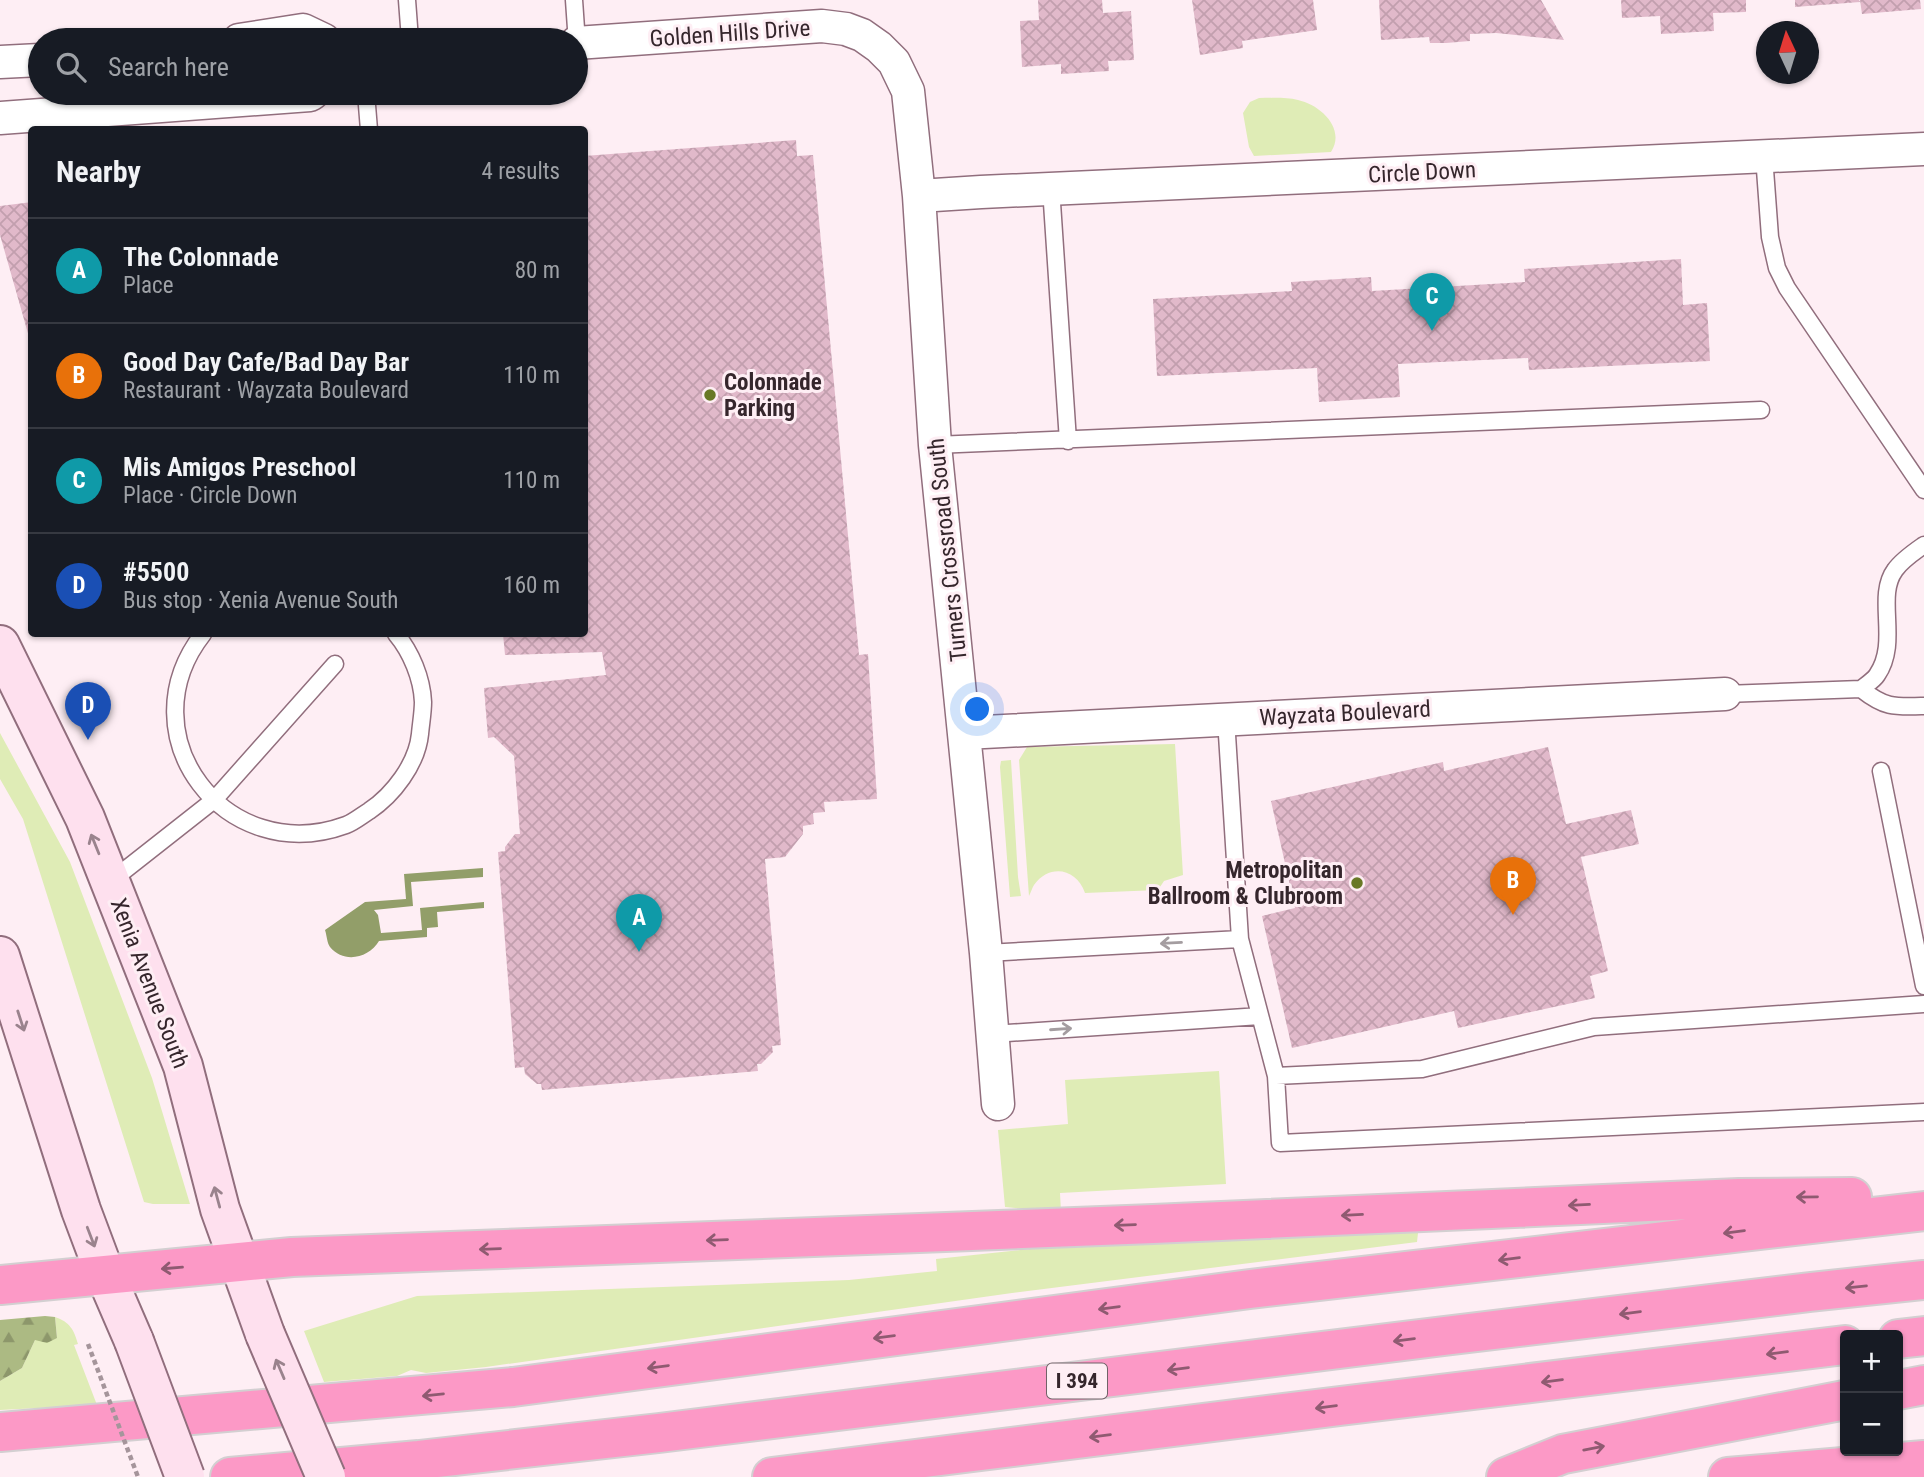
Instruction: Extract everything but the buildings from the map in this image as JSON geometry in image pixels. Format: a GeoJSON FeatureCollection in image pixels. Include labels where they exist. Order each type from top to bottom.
{"type":"FeatureCollection","features":[{"type":"Feature","properties":{"kind":"highway"},"geometry":{"type":"LineString","coordinates":[[0,1285],[306,1256],[1725,1199],[1924,1196]]}},
{"type":"Feature","properties":{"kind":"highway"},"geometry":{"type":"LineString","coordinates":[[0,1432],[513,1387],[1250,1289],[1924,1211]]}},
{"type":"Feature","properties":{"kind":"highway","name":"I 394"},"geometry":{"type":"LineString","coordinates":[[230,1477],[419,1460],[632,1436],[1444,1335],[1924,1280]]}},
{"type":"Feature","properties":{"kind":"highway"},"geometry":{"type":"LineString","coordinates":[[1903,1338],[1924,1336]]}},
{"type":"Feature","properties":{"kind":"highway"},"geometry":{"type":"LineString","coordinates":[[772,1477],[1840,1346]]}},
{"type":"Feature","properties":{"kind":"highway"},"geometry":{"type":"LineString","coordinates":[[1903,1389],[1924,1385]]}},
{"type":"Feature","properties":{"kind":"highway"},"geometry":{"type":"LineString","coordinates":[[1506,1477],[1563,1454],[1840,1401]]}},
{"type":"Feature","properties":{"kind":"highway"},"geometry":{"type":"LineString","coordinates":[[1728,1477],[1924,1460]]}},
{"type":"Feature","properties":{"kind":"street","name":"Golden Hills Drive"},"geometry":{"type":"LineString","coordinates":[[588,42],[822,26],[846,29],[862,35],[879,47]]}},
{"type":"Feature","properties":{"kind":"street","name":"Turners Crossroad South"},"geometry":{"type":"LineString","coordinates":[[879,47],[894,62],[908,91],[919,197],[935,445],[965,733],[998,1104]]}},
{"type":"Feature","properties":{"kind":"street"},"geometry":{"type":"LineString","coordinates":[[0,62],[28,61]]}},
{"type":"Feature","properties":{"kind":"street"},"geometry":{"type":"LineString","coordinates":[[0,118],[110,118],[218,105]]}},
{"type":"Feature","properties":{"kind":"street","name":"Circle Down"},"geometry":{"type":"LineString","coordinates":[[919,197],[1051,188],[1924,149]]}},
{"type":"Feature","properties":{"kind":"street","name":"Xenia Avenue South"},"geometry":{"type":"LineString","coordinates":[[0,645],[85,818],[111,881],[183,1066],[220,1209],[238,1262],[265,1334],[326,1477]]}},
{"type":"Feature","properties":{"kind":"street","name":"Wayzata Boulevard"},"geometry":{"type":"LineString","coordinates":[[965,733],[1725,694]]}},
{"type":"Feature","properties":{"kind":"street"},"geometry":{"type":"LineString","coordinates":[[0,956],[80,1210],[134,1341],[185,1477]]}},
{"type":"Feature","properties":{"kind":"lane"},"geometry":{"type":"LineString","coordinates":[[407,0],[409,28]]}},
{"type":"Feature","properties":{"kind":"lane"},"geometry":{"type":"LineString","coordinates":[[574,0],[575,28]]}},
{"type":"Feature","properties":{"kind":"lane"},"geometry":{"type":"LineString","coordinates":[[367,105],[369,126]]}},
{"type":"Feature","properties":{"kind":"lane"},"geometry":{"type":"LineString","coordinates":[[1763,156],[1770,237],[1777,268],[1787,288],[1924,490]]}},
{"type":"Feature","properties":{"kind":"lane"},"geometry":{"type":"LineString","coordinates":[[1051,188],[1068,441]]}},
{"type":"Feature","properties":{"kind":"lane"},"geometry":{"type":"LineString","coordinates":[[935,445],[1761,410]]}},
{"type":"Feature","properties":{"kind":"lane"},"geometry":{"type":"LineString","coordinates":[[1725,694],[1861,689],[1877,675],[1885,654],[1889,634],[1886,592],[1894,570],[1924,545]]}},
{"type":"Feature","properties":{"kind":"lane"},"geometry":{"type":"LineString","coordinates":[[200,637],[192,647],[181,671],[175,705],[177,734],[188,766],[214,800],[242,821],[276,832],[313,833],[348,824],[382,803],[403,778],[419,743],[423,702],[417,673],[399,637]]}},
{"type":"Feature","properties":{"kind":"lane"},"geometry":{"type":"LineString","coordinates":[[111,881],[214,800],[335,664]]}},
{"type":"Feature","properties":{"kind":"lane"},"geometry":{"type":"LineString","coordinates":[[1861,689],[1876,701],[1896,707],[1924,706]]}},
{"type":"Feature","properties":{"kind":"lane"},"geometry":{"type":"LineString","coordinates":[[1226,719],[1240,939],[1276,1076],[1280,1143],[1924,1112]]}},
{"type":"Feature","properties":{"kind":"lane"},"geometry":{"type":"LineString","coordinates":[[1881,771],[1924,986]]}},
{"type":"Feature","properties":{"kind":"lane"},"geometry":{"type":"LineString","coordinates":[[986,953],[1240,939]]}},
{"type":"Feature","properties":{"kind":"lane"},"geometry":{"type":"LineString","coordinates":[[1276,1076],[1422,1069],[1594,1027],[1924,1004]]}},
{"type":"Feature","properties":{"kind":"lane"},"geometry":{"type":"LineString","coordinates":[[992,1034],[1260,1016]]}},
{"type":"Feature","properties":{"kind":"path"},"geometry":{"type":"LineString","coordinates":[[88,1344],[138,1477]]}},
{"type":"Feature","properties":{"kind":"shaded area"},"geometry":{"type":"Polygon","coordinates":[[[1259,98],[1298,100],[1323,113],[1329,119],[1335,135],[1331,152],[1254,156],[1249,147],[1243,113],[1250,102],[1259,98]]]}},
{"type":"Feature","properties":{"kind":"shaded area"},"geometry":{"type":"Polygon","coordinates":[[[0,733],[70,862],[152,1078],[190,1204],[144,1202],[23,819],[0,779],[0,733]]]}},
{"type":"Feature","properties":{"kind":"shaded area"},"geometry":{"type":"Polygon","coordinates":[[[1175,744],[1183,875],[1164,881],[1158,890],[1085,893],[1070,874],[1055,872],[1040,878],[1029,896],[1019,760],[1027,747],[1175,744]]]}},
{"type":"Feature","properties":{"kind":"shaded area"},"geometry":{"type":"Polygon","coordinates":[[[1011,760],[1021,896],[1010,897],[1000,767],[1001,761],[1011,760]]]}},
{"type":"Feature","properties":{"kind":"shaded area"},"geometry":{"type":"Polygon","coordinates":[[[483,868],[483,877],[411,882],[413,906],[374,910],[378,915],[381,933],[422,930],[420,908],[484,902],[484,908],[437,912],[438,927],[427,928],[427,937],[379,941],[369,952],[356,957],[342,956],[329,945],[325,930],[365,902],[406,899],[404,874],[483,868]]]}},
{"type":"Feature","properties":{"kind":"shaded area"},"geometry":{"type":"Polygon","coordinates":[[[1219,1071],[1226,1184],[1060,1193],[1061,1212],[1005,1207],[998,1130],[1068,1124],[1065,1080],[1219,1071]]]}},
{"type":"Feature","properties":{"kind":"shaded area"},"geometry":{"type":"Polygon","coordinates":[[[1415,1226],[1418,1233],[1417,1242],[1012,1293],[486,1367],[426,1373],[411,1370],[397,1376],[324,1382],[304,1331],[417,1296],[849,1280],[937,1271],[936,1259],[1103,1241],[1415,1226]]]}},
{"type":"Feature","properties":{"kind":"shaded area"},"geometry":{"type":"Polygon","coordinates":[[[55,1317],[68,1324],[75,1335],[78,1344],[74,1345],[97,1405],[0,1410],[0,1381],[22,1368],[35,1340],[57,1338],[55,1317]]]}},
{"type":"Feature","properties":{"kind":"green space"},"geometry":{"type":"Polygon","coordinates":[[[55,1317],[57,1338],[47,1343],[35,1340],[22,1368],[0,1381],[0,1320],[55,1317]]]}},
{"type":"Feature","properties":{"kind":"place","name":"Mis Amigos Preschool"},"geometry":{"type":"Point","coordinates":[1432,331]}},
{"type":"Feature","properties":{"kind":"place","name":"Colonnade Parking"},"geometry":{"type":"Point","coordinates":[710,395]}},
{"type":"Feature","properties":{"kind":"place","name":"#5500"},"geometry":{"type":"Point","coordinates":[88,740]}},
{"type":"Feature","properties":{"kind":"place","name":"Metropolitan Ballroom & Clubroom"},"geometry":{"type":"Point","coordinates":[1357,883]}},
{"type":"Feature","properties":{"kind":"place","name":"Good Day Cafe/Bad Day Bar"},"geometry":{"type":"Point","coordinates":[1513,915]}},
{"type":"Feature","properties":{"kind":"place","name":"The Colonnade"},"geometry":{"type":"Point","coordinates":[639,952]}}]}
